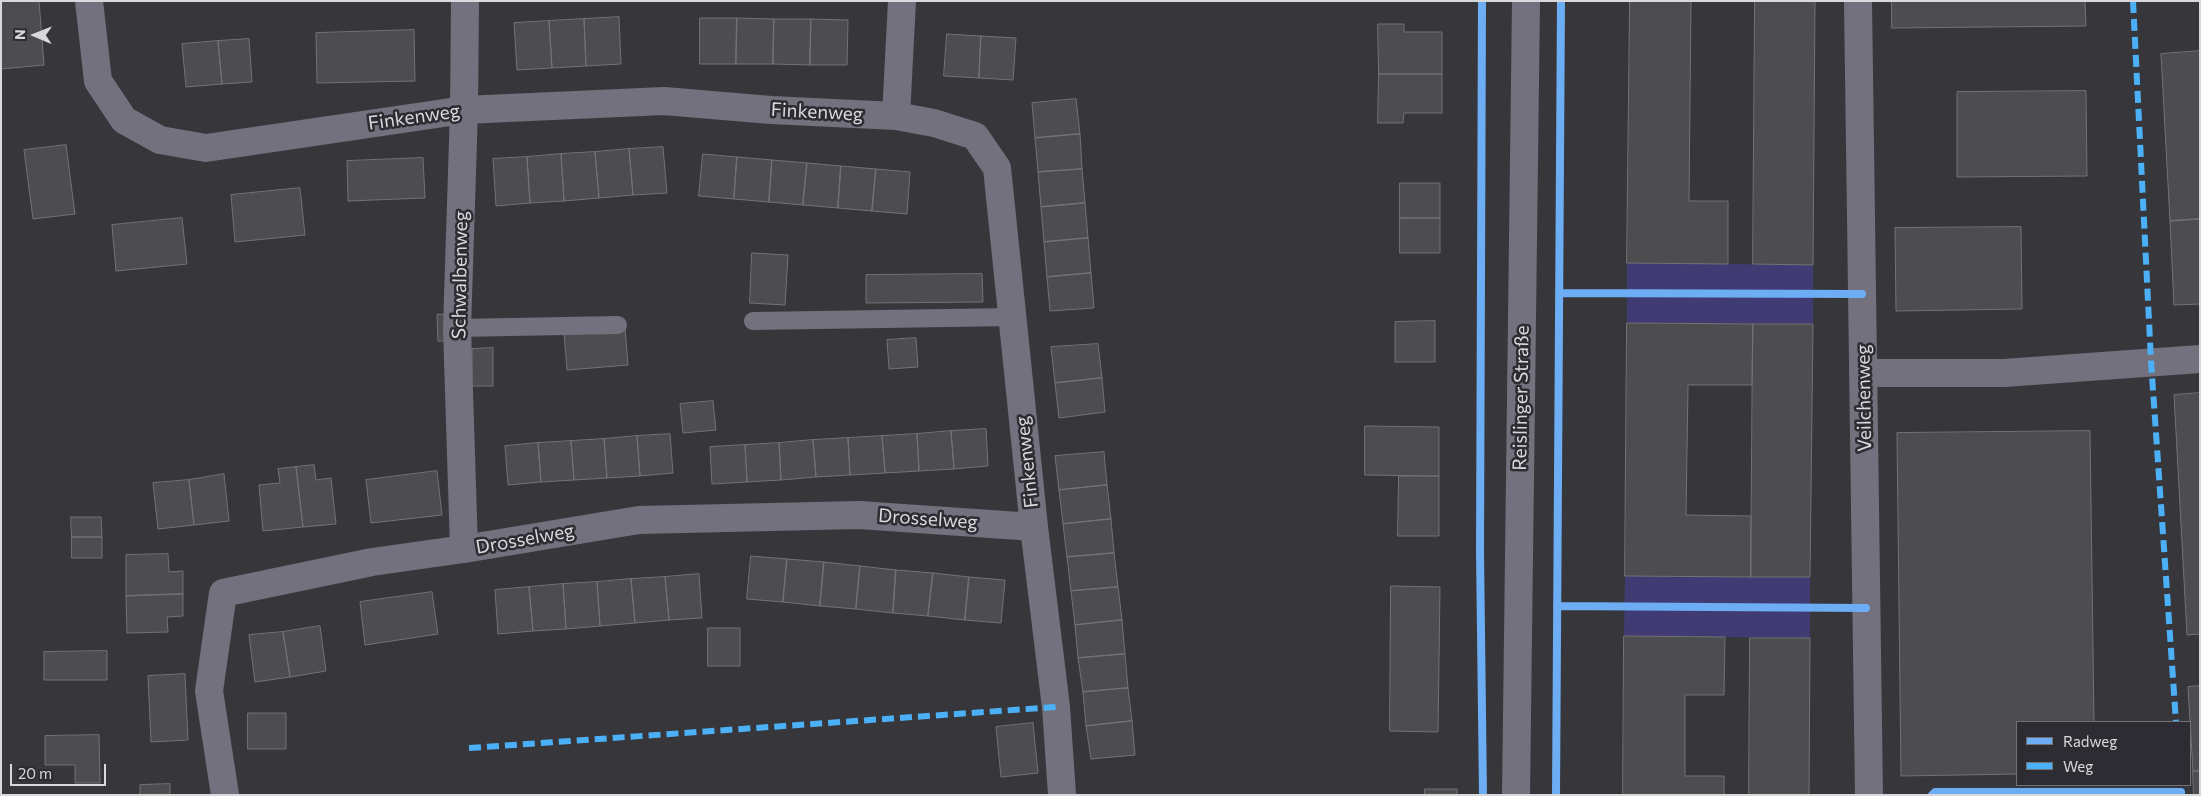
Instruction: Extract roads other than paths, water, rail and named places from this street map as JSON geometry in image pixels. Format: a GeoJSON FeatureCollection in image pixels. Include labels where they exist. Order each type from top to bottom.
{"type":"FeatureCollection","features":[{"type":"Feature","properties":{"kind":"street","name":"Finkenweg"},"geometry":{"type":"LineString","coordinates":[[89,1],[98,81],[124,120],[160,140],[206,148],[464,110],[664,101],[771,110],[896,116],[934,123],[975,136],[997,168],[1034,527],[1056,707],[1062,795]]}},
{"type":"Feature","properties":{"kind":"street","name":"Schwalbenweg"},"geometry":{"type":"LineString","coordinates":[[464,549],[457,328],[464,110],[465,1]]}},
{"type":"Feature","properties":{"kind":"street"},"geometry":{"type":"LineString","coordinates":[[896,116],[902,1]]}},
{"type":"Feature","properties":{"kind":"street","name":"Reislinger Straße"},"geometry":{"type":"LineString","coordinates":[[1516,795],[1526,1]]}},
{"type":"Feature","properties":{"kind":"street","name":"Veilchenweg"},"geometry":{"type":"LineString","coordinates":[[1858,1],[1868,795]]}},
{"type":"Feature","properties":{"kind":"street"},"geometry":{"type":"LineString","coordinates":[[1863,373],[2004,373],[2200,358]]}},
{"type":"Feature","properties":{"kind":"street","name":"Drosselweg"},"geometry":{"type":"LineString","coordinates":[[225,795],[209,691],[223,593],[372,562],[639,520],[859,514],[1034,527]]}},
{"type":"Feature","properties":{"kind":"lane"},"geometry":{"type":"LineString","coordinates":[[753,321],[1012,317]]}},
{"type":"Feature","properties":{"kind":"lane"},"geometry":{"type":"LineString","coordinates":[[457,328],[618,325]]}}]}
